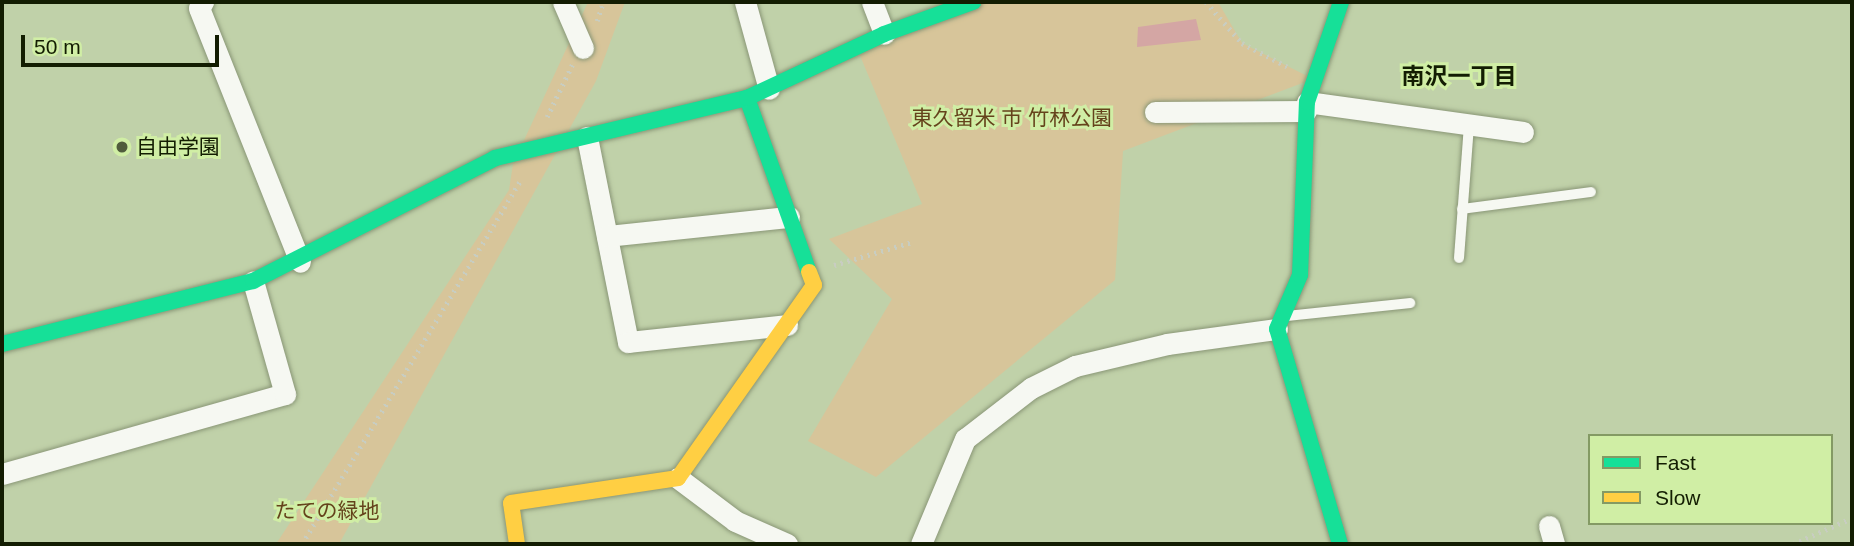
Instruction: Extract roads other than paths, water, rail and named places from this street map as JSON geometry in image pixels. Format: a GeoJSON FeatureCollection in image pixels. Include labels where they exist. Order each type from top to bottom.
{"type":"FeatureCollection","features":[{"type":"Feature","properties":{"kind":"street"},"geometry":{"type":"LineString","coordinates":[[203,2],[199,8],[300,262]]}},
{"type":"Feature","properties":{"kind":"street"},"geometry":{"type":"LineString","coordinates":[[563,2],[583,48]]}},
{"type":"Feature","properties":{"kind":"street"},"geometry":{"type":"LineString","coordinates":[[745,2],[769,89]]}},
{"type":"Feature","properties":{"kind":"street"},"geometry":{"type":"LineString","coordinates":[[872,2],[884,34]]}},
{"type":"Feature","properties":{"kind":"street"},"geometry":{"type":"LineString","coordinates":[[2,344],[253,281],[300,262],[495,158],[747,98],[884,34],[973,2]]}},
{"type":"Feature","properties":{"kind":"street"},"geometry":{"type":"LineString","coordinates":[[1340,544],[1279,323],[1300,275],[1306,106],[1341,2]]}},
{"type":"Feature","properties":{"kind":"street"},"geometry":{"type":"LineString","coordinates":[[678,478],[814,285],[747,98]]}},
{"type":"Feature","properties":{"kind":"street"},"geometry":{"type":"LineString","coordinates":[[1155,112],[1306,106],[1523,132]]}},
{"type":"Feature","properties":{"kind":"street"},"geometry":{"type":"LineString","coordinates":[[587,137],[628,342],[787,326]]}},
{"type":"Feature","properties":{"kind":"street"},"geometry":{"type":"LineString","coordinates":[[607,236],[789,217]]}},
{"type":"Feature","properties":{"kind":"street"},"geometry":{"type":"LineString","coordinates":[[2,474],[285,394],[253,281]]}},
{"type":"Feature","properties":{"kind":"street"},"geometry":{"type":"LineString","coordinates":[[921,544],[965,439],[1031,388],[1075,366],[1167,344],[1279,323]]}},
{"type":"Feature","properties":{"kind":"street"},"geometry":{"type":"LineString","coordinates":[[517,544],[511,503],[678,478],[735,521],[786,544]]}},
{"type":"Feature","properties":{"kind":"lane"},"geometry":{"type":"LineString","coordinates":[[1459,258],[1468,124]]}},
{"type":"Feature","properties":{"kind":"lane"},"geometry":{"type":"LineString","coordinates":[[1462,209],[1591,192]]}},
{"type":"Feature","properties":{"kind":"lane"},"geometry":{"type":"LineString","coordinates":[[1279,323],[1410,303]]}},
{"type":"Feature","properties":{"kind":"place","name":"自由学園"},"geometry":{"type":"Point","coordinates":[122,147]}},
{"type":"Feature","properties":{"kind":"district","name":"南沢一丁目"},"geometry":{"type":"Point","coordinates":[1459,76]}},
{"type":"Feature","properties":{"kind":"park label","name":"東久留米 市 竹林公園"},"geometry":{"type":"Point","coordinates":[1012,118]}},
{"type":"Feature","properties":{"kind":"park label","name":"たての緑地"},"geometry":{"type":"Point","coordinates":[327,511]}}]}
